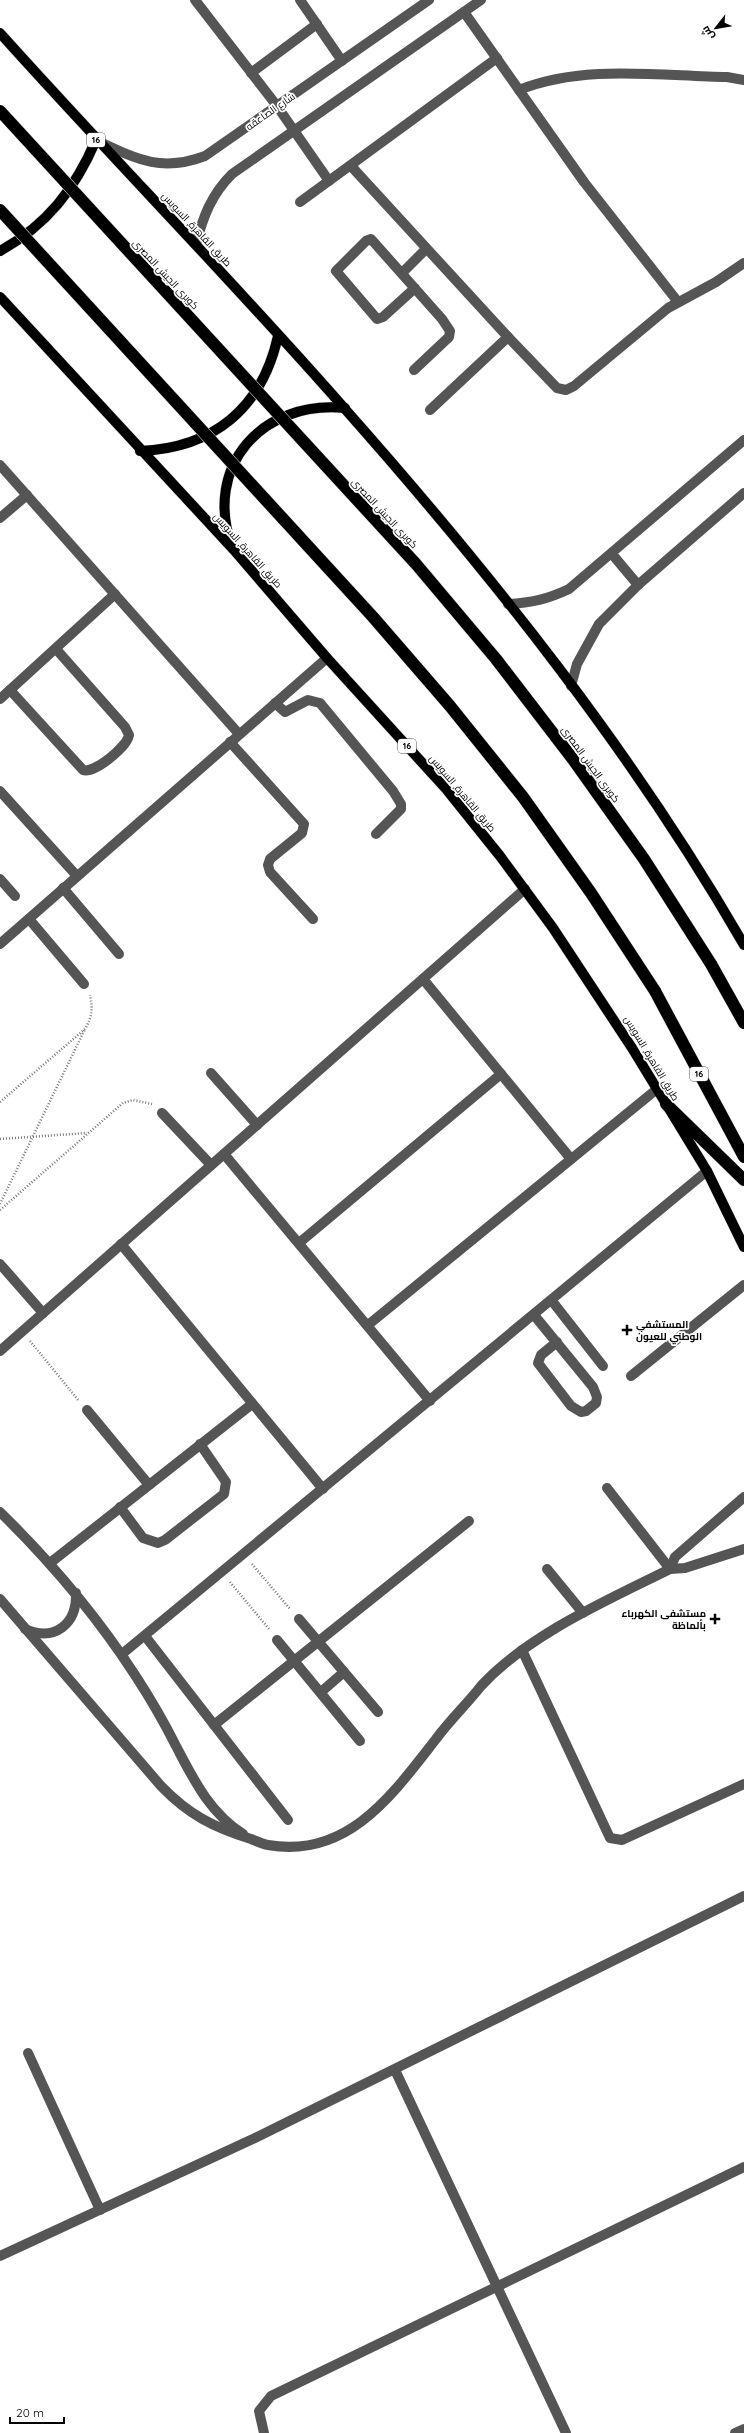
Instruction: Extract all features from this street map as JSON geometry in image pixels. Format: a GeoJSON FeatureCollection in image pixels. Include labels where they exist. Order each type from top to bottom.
{"type":"FeatureCollection","features":[{"type":"Feature","properties":{"kind":"highway","name":"كوبرى الجيش المصرى"},"geometry":{"type":"LineString","coordinates":[[0,111],[416,564],[491,653],[572,758],[644,859],[711,964],[744,1023]]}},
{"type":"Feature","properties":{"kind":"highway","name":"16"},"geometry":{"type":"LineString","coordinates":[[0,210],[373,617],[450,706],[537,816],[591,893],[655,992],[744,1157]]}},
{"type":"Feature","properties":{"kind":"highway","name":"16"},"geometry":{"type":"LineString","coordinates":[[666,1104],[744,1180]]}},
{"type":"Feature","properties":{"kind":"main road","name":"طريق القاهرة, السويس"},"geometry":{"type":"LineString","coordinates":[[0,33],[96,140],[196,244],[345,408],[508,604],[622,754],[672,829],[744,945]]}},
{"type":"Feature","properties":{"kind":"main road"},"geometry":{"type":"LineString","coordinates":[[0,251],[28,234],[57,208],[82,171],[96,140]]}},
{"type":"Feature","properties":{"kind":"main road","name":"طريق القاهرة, السويس"},"geometry":{"type":"LineString","coordinates":[[0,297],[140,451],[234,550],[327,658],[446,790],[525,889],[580,968],[657,1089],[706,1171],[744,1247]]}},
{"type":"Feature","properties":{"kind":"main road"},"geometry":{"type":"LineString","coordinates":[[140,451],[180,447],[216,431],[232,420],[258,391],[274,355],[278,336]]}},
{"type":"Feature","properties":{"kind":"main road"},"geometry":{"type":"LineString","coordinates":[[234,550],[227,533],[225,496],[236,461],[246,445],[259,432],[290,413],[326,406],[345,408]]}},
{"type":"Feature","properties":{"kind":"street"},"geometry":{"type":"LineString","coordinates":[[194,0],[277,106],[329,181]]}},
{"type":"Feature","properties":{"kind":"street"},"geometry":{"type":"LineString","coordinates":[[300,0],[342,60]]}},
{"type":"Feature","properties":{"kind":"street","name":"شارع الصاعقه"},"geometry":{"type":"LineString","coordinates":[[96,140],[144,161],[156,164],[181,163],[205,156],[429,0]]}},
{"type":"Feature","properties":{"kind":"street"},"geometry":{"type":"LineString","coordinates":[[196,244],[208,204],[223,183],[232,174],[481,0]]}},
{"type":"Feature","properties":{"kind":"street"},"geometry":{"type":"LineString","coordinates":[[464,12],[584,182],[678,302]]}},
{"type":"Feature","properties":{"kind":"street"},"geometry":{"type":"LineString","coordinates":[[251,72],[318,24]]}},
{"type":"Feature","properties":{"kind":"street"},"geometry":{"type":"LineString","coordinates":[[300,202],[497,58]]}},
{"type":"Feature","properties":{"kind":"street"},"geometry":{"type":"LineString","coordinates":[[520,90],[560,77],[613,74],[727,77],[744,80]]}},
{"type":"Feature","properties":{"kind":"street"},"geometry":{"type":"LineString","coordinates":[[351,166],[550,382],[558,388],[566,390],[581,381],[647,325],[678,302],[716,282],[744,264]]}},
{"type":"Feature","properties":{"kind":"street"},"geometry":{"type":"LineString","coordinates":[[414,370],[444,342],[450,331],[442,319],[402,273],[370,239],[338,266],[336,271],[377,319],[383,317],[415,288]]}},
{"type":"Feature","properties":{"kind":"street"},"geometry":{"type":"LineString","coordinates":[[402,273],[426,249]]}},
{"type":"Feature","properties":{"kind":"street"},"geometry":{"type":"LineString","coordinates":[[430,410],[508,337]]}},
{"type":"Feature","properties":{"kind":"street"},"geometry":{"type":"LineString","coordinates":[[508,604],[529,603],[556,595],[569,589],[612,554],[744,440]]}},
{"type":"Feature","properties":{"kind":"street"},"geometry":{"type":"LineString","coordinates":[[0,465],[239,734]]}},
{"type":"Feature","properties":{"kind":"street"},"geometry":{"type":"LineString","coordinates":[[571,686],[577,664],[600,624],[638,585],[744,494]]}},
{"type":"Feature","properties":{"kind":"street"},"geometry":{"type":"LineString","coordinates":[[0,518],[26,495]]}},
{"type":"Feature","properties":{"kind":"street"},"geometry":{"type":"LineString","coordinates":[[612,554],[638,585]]}},
{"type":"Feature","properties":{"kind":"street"},"geometry":{"type":"LineString","coordinates":[[0,699],[115,594]]}},
{"type":"Feature","properties":{"kind":"street"},"geometry":{"type":"LineString","coordinates":[[10,690],[83,770],[95,770],[126,743],[129,735],[125,726],[56,649]]}},
{"type":"Feature","properties":{"kind":"street"},"geometry":{"type":"LineString","coordinates":[[0,944],[327,658]]}},
{"type":"Feature","properties":{"kind":"street"},"geometry":{"type":"LineString","coordinates":[[275,703],[285,712],[308,700],[320,703],[393,791],[402,804],[401,809],[376,834]]}},
{"type":"Feature","properties":{"kind":"street"},"geometry":{"type":"LineString","coordinates":[[230,742],[304,824],[302,833],[270,859],[268,866],[270,872],[313,919]]}},
{"type":"Feature","properties":{"kind":"street"},"geometry":{"type":"LineString","coordinates":[[0,792],[77,876]]}},
{"type":"Feature","properties":{"kind":"street"},"geometry":{"type":"LineString","coordinates":[[0,879],[15,896]]}},
{"type":"Feature","properties":{"kind":"street"},"geometry":{"type":"LineString","coordinates":[[63,888],[118,954]]}},
{"type":"Feature","properties":{"kind":"street"},"geometry":{"type":"LineString","coordinates":[[0,1351],[525,889]]}},
{"type":"Feature","properties":{"kind":"street"},"geometry":{"type":"LineString","coordinates":[[28,919],[84,984]]}},
{"type":"Feature","properties":{"kind":"street"},"geometry":{"type":"LineString","coordinates":[[423,979],[571,1160]]}},
{"type":"Feature","properties":{"kind":"street"},"geometry":{"type":"LineString","coordinates":[[211,1073],[257,1125]]}},
{"type":"Feature","properties":{"kind":"street"},"geometry":{"type":"LineString","coordinates":[[299,1243],[501,1074]]}},
{"type":"Feature","properties":{"kind":"street"},"geometry":{"type":"LineString","coordinates":[[368,1325],[657,1089]]}},
{"type":"Feature","properties":{"kind":"street"},"geometry":{"type":"LineString","coordinates":[[162,1112],[211,1165]]}},
{"type":"Feature","properties":{"kind":"street"},"geometry":{"type":"LineString","coordinates":[[224,1154],[430,1401]]}},
{"type":"Feature","properties":{"kind":"street"},"geometry":{"type":"LineString","coordinates":[[122,1654],[552,1301],[706,1171]]}},
{"type":"Feature","properties":{"kind":"street"},"geometry":{"type":"LineString","coordinates":[[121,1244],[323,1489]]}},
{"type":"Feature","properties":{"kind":"street"},"geometry":{"type":"LineString","coordinates":[[0,1264],[43,1313]]}},
{"type":"Feature","properties":{"kind":"street"},"geometry":{"type":"LineString","coordinates":[[632,1376],[744,1285]]}},
{"type":"Feature","properties":{"kind":"street"},"geometry":{"type":"LineString","coordinates":[[552,1301],[603,1366]]}},
{"type":"Feature","properties":{"kind":"street"},"geometry":{"type":"LineString","coordinates":[[534,1315],[557,1342],[596,1392],[596,1403],[586,1411],[581,1412],[571,1406],[538,1363],[540,1355],[557,1342]]}},
{"type":"Feature","properties":{"kind":"street"},"geometry":{"type":"LineString","coordinates":[[50,1563],[252,1404]]}},
{"type":"Feature","properties":{"kind":"street"},"geometry":{"type":"LineString","coordinates":[[87,1410],[149,1485]]}},
{"type":"Feature","properties":{"kind":"street"},"geometry":{"type":"LineString","coordinates":[[120,1507],[143,1538],[158,1543],[165,1540],[224,1494],[226,1482],[200,1444]]}},
{"type":"Feature","properties":{"kind":"street"},"geometry":{"type":"LineString","coordinates":[[607,1488],[670,1569]]}},
{"type":"Feature","properties":{"kind":"street"},"geometry":{"type":"LineString","coordinates":[[670,1569],[675,1557],[744,1497]]}},
{"type":"Feature","properties":{"kind":"street"},"geometry":{"type":"LineString","coordinates":[[0,1512],[50,1563],[76,1593],[122,1654],[165,1724],[198,1788],[222,1817],[251,1839]]}},
{"type":"Feature","properties":{"kind":"street"},"geometry":{"type":"LineString","coordinates":[[214,1725],[469,1520]]}},
{"type":"Feature","properties":{"kind":"street"},"geometry":{"type":"LineString","coordinates":[[0,1599],[172,1797],[208,1824],[266,1845],[294,1847],[320,1843],[342,1834],[361,1822],[390,1797],[444,1729],[493,1673],[522,1650],[583,1613],[670,1569],[685,1568],[744,1549]]}},
{"type":"Feature","properties":{"kind":"street"},"geometry":{"type":"LineString","coordinates":[[547,1569],[583,1613]]}},
{"type":"Feature","properties":{"kind":"street"},"geometry":{"type":"LineString","coordinates":[[25,1629],[44,1634],[62,1628],[74,1613],[76,1593]]}},
{"type":"Feature","properties":{"kind":"street"},"geometry":{"type":"LineString","coordinates":[[299,1619],[378,1712]]}},
{"type":"Feature","properties":{"kind":"street"},"geometry":{"type":"LineString","coordinates":[[145,1636],[288,1820]]}},
{"type":"Feature","properties":{"kind":"street"},"geometry":{"type":"LineString","coordinates":[[277,1640],[360,1741]]}},
{"type":"Feature","properties":{"kind":"street"},"geometry":{"type":"LineString","coordinates":[[522,1650],[610,1838],[622,1840],[744,1784]]}},
{"type":"Feature","properties":{"kind":"street"},"geometry":{"type":"LineString","coordinates":[[321,1692],[344,1672]]}},
{"type":"Feature","properties":{"kind":"street"},"geometry":{"type":"LineString","coordinates":[[0,2256],[395,2070],[744,1896]]}},
{"type":"Feature","properties":{"kind":"street"},"geometry":{"type":"LineString","coordinates":[[28,2053],[100,2210]]}},
{"type":"Feature","properties":{"kind":"street"},"geometry":{"type":"LineString","coordinates":[[395,2070],[566,2433]]}},
{"type":"Feature","properties":{"kind":"street"},"geometry":{"type":"LineString","coordinates":[[264,2433],[259,2411],[271,2396],[744,2167]]}},
{"type":"Feature","properties":{"kind":"street"},"geometry":{"type":"LineString","coordinates":[[735,2433],[744,2429]]}},
{"type":"Feature","properties":{"kind":"path"},"geometry":{"type":"LineString","coordinates":[[0,1204],[91,1019],[92,1006],[90,995],[84,984]]}},
{"type":"Feature","properties":{"kind":"path"},"geometry":{"type":"LineString","coordinates":[[0,1102],[85,1029]]}},
{"type":"Feature","properties":{"kind":"path"},"geometry":{"type":"LineString","coordinates":[[0,1210],[123,1103],[133,1100],[144,1100],[154,1105],[162,1112]]}},
{"type":"Feature","properties":{"kind":"path"},"geometry":{"type":"LineString","coordinates":[[0,1140],[89,1133]]}},
{"type":"Feature","properties":{"kind":"path"},"geometry":{"type":"LineString","coordinates":[[22,1332],[87,1410]]}},
{"type":"Feature","properties":{"kind":"path"},"geometry":{"type":"LineString","coordinates":[[244,1554],[299,1619]]}},
{"type":"Feature","properties":{"kind":"path"},"geometry":{"type":"LineString","coordinates":[[222,1572],[277,1640]]}},
{"type":"Feature","properties":{"kind":"place","name":"المستشفي الوطني للعيون"},"geometry":{"type":"Point","coordinates":[627,1330]}},
{"type":"Feature","properties":{"kind":"place","name":"مستشفى الكهرباء بألماظة"},"geometry":{"type":"Point","coordinates":[715,1619]}}]}
